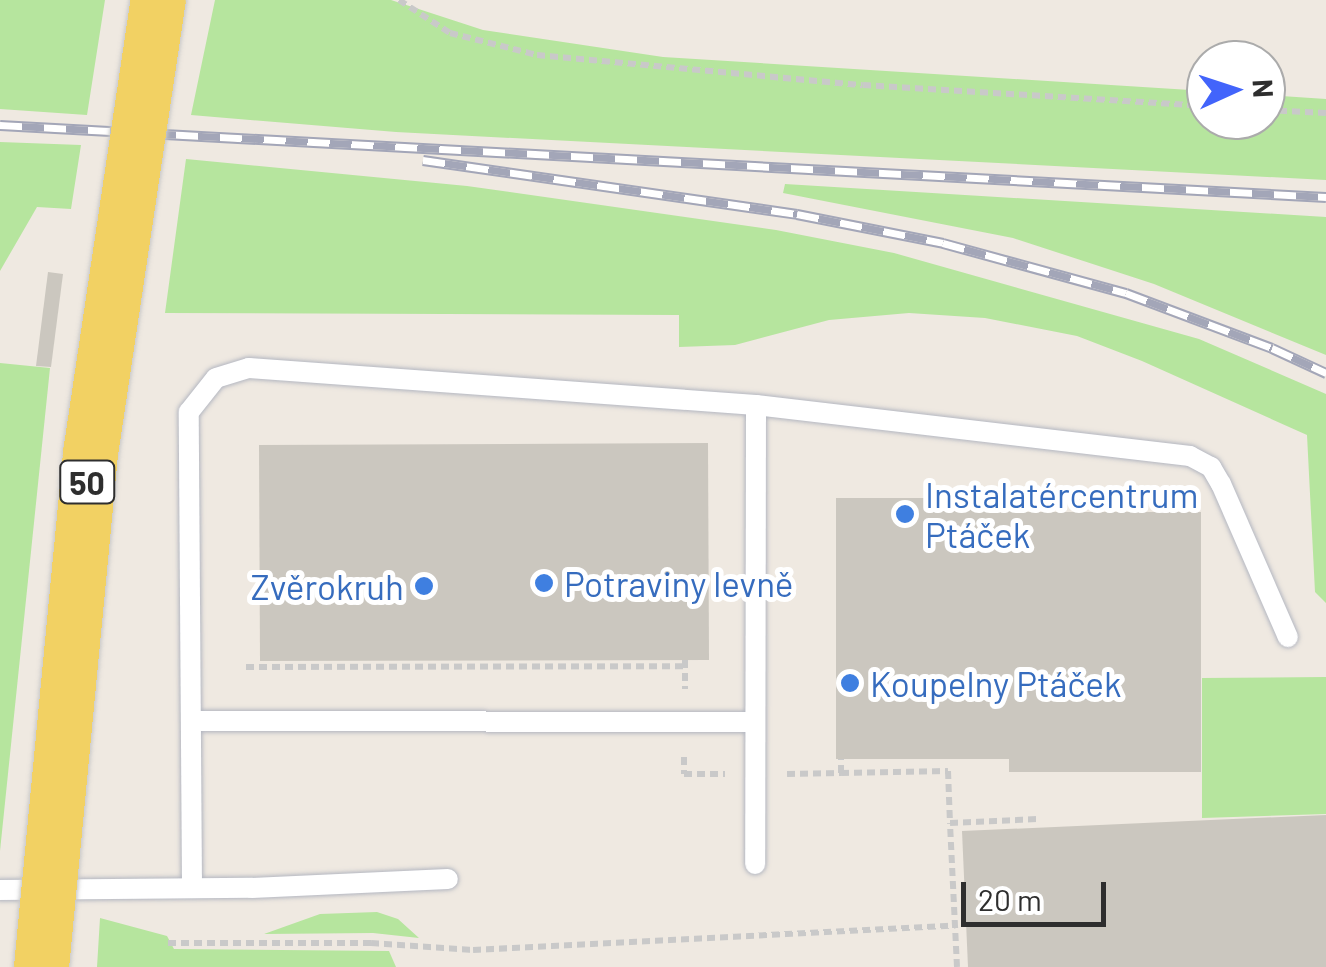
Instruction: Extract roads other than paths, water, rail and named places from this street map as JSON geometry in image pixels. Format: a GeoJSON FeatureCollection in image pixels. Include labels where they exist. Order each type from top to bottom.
{"type":"FeatureCollection","features":[{"type":"Feature","properties":{"kind":"main road","name":"50"},"geometry":{"type":"LineString","coordinates":[[42,967],[90,453],[158,0]]}},
{"type":"Feature","properties":{"kind":"lane"},"geometry":{"type":"LineString","coordinates":[[192,887],[189,412],[216,378],[249,368],[756,405],[1190,456],[1210,467],[1221,484],[1288,636]]}},
{"type":"Feature","properties":{"kind":"lane"},"geometry":{"type":"LineString","coordinates":[[755,864],[756,405]]}},
{"type":"Feature","properties":{"kind":"lane"},"geometry":{"type":"LineString","coordinates":[[191,722],[754,722]]}},
{"type":"Feature","properties":{"kind":"lane"},"geometry":{"type":"LineString","coordinates":[[0,890],[448,879]]}},
{"type":"Feature","properties":{"kind":"railway"},"geometry":{"type":"LineString","coordinates":[[0,125],[1326,197]]}},
{"type":"Feature","properties":{"kind":"railway"},"geometry":{"type":"LineString","coordinates":[[423,160],[797,214],[943,243],[1126,293],[1272,348],[1326,373]]}},
{"type":"Feature","properties":{"kind":"place","name":"Instalatércentrum Ptáček"},"geometry":{"type":"Point","coordinates":[905,514]}},
{"type":"Feature","properties":{"kind":"place","name":"Potraviny levně"},"geometry":{"type":"Point","coordinates":[544,583]}},
{"type":"Feature","properties":{"kind":"place","name":"Zvěrokruh"},"geometry":{"type":"Point","coordinates":[424,586]}},
{"type":"Feature","properties":{"kind":"place","name":"Koupelny Ptáček"},"geometry":{"type":"Point","coordinates":[850,683]}}]}
